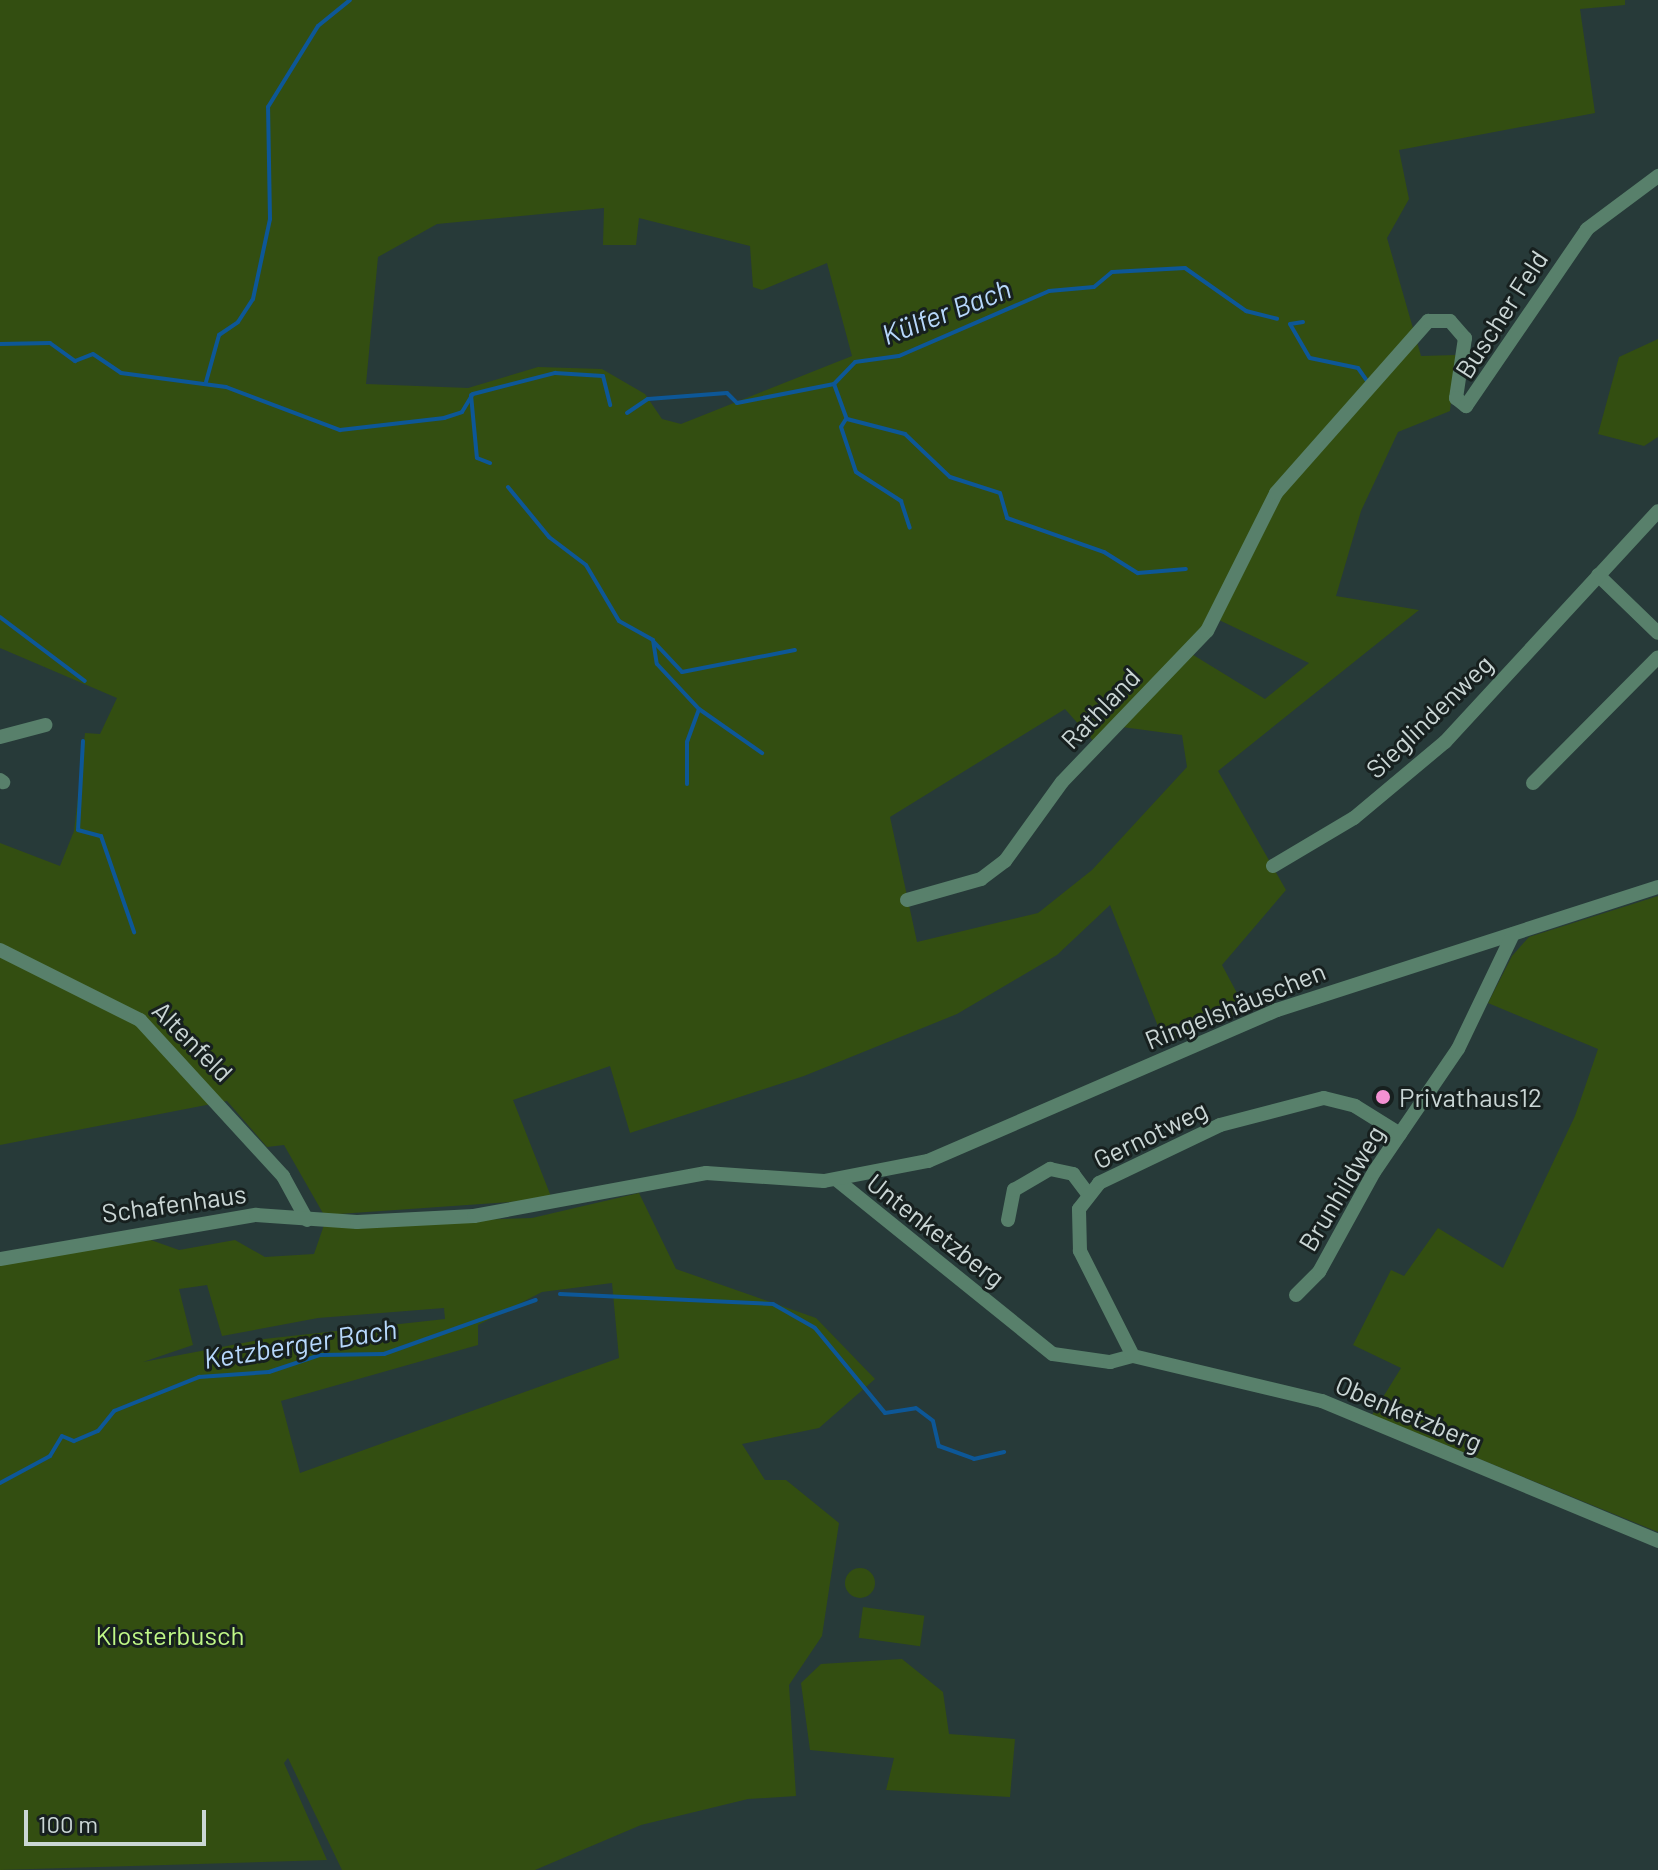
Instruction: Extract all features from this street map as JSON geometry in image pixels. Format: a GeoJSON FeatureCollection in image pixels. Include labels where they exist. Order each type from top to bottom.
{"type":"FeatureCollection","features":[{"type":"Feature","properties":{"kind":"street","name":"Buscher Feld"},"geometry":{"type":"LineString","coordinates":[[1276,493],[1428,321],[1450,321],[1465,338],[1456,398],[1470,404],[1587,229],[1658,176]]}},
{"type":"Feature","properties":{"kind":"street","name":"Rathland"},"geometry":{"type":"LineString","coordinates":[[907,900],[981,879],[1005,861],[1062,782],[1207,631],[1276,493]]}},
{"type":"Feature","properties":{"kind":"street","name":"Sieglindenweg"},"geometry":{"type":"LineString","coordinates":[[1273,866],[1412,772],[1658,511]]}},
{"type":"Feature","properties":{"kind":"street"},"geometry":{"type":"LineString","coordinates":[[1598,575],[1658,633]]}},
{"type":"Feature","properties":{"kind":"street"},"geometry":{"type":"LineString","coordinates":[[1533,783],[1658,657]]}},
{"type":"Feature","properties":{"kind":"street"},"geometry":{"type":"LineString","coordinates":[[0,737],[45,725]]}},
{"type":"Feature","properties":{"kind":"street","name":"Ringelshäuschen"},"geometry":{"type":"LineString","coordinates":[[837,1180],[962,1149],[1277,1010],[1658,887]]}},
{"type":"Feature","properties":{"kind":"street","name":"Brunhildweg"},"geometry":{"type":"LineString","coordinates":[[1296,1295],[1319,1272],[1400,1134],[1458,1049],[1513,934]]}},
{"type":"Feature","properties":{"kind":"street","name":"Altenfeld"},"geometry":{"type":"LineString","coordinates":[[0,950],[140,1020],[283,1176],[307,1220]]}},
{"type":"Feature","properties":{"kind":"street","name":"Gernotweg"},"geometry":{"type":"LineString","coordinates":[[1133,1356],[1080,1251],[1077,1223],[1088,1194],[1208,1130],[1324,1098],[1355,1106],[1400,1134]]}},
{"type":"Feature","properties":{"kind":"street"},"geometry":{"type":"LineString","coordinates":[[1008,1220],[1014,1190],[1050,1169],[1073,1174],[1088,1194]]}},
{"type":"Feature","properties":{"kind":"street","name":"Untenketzberg"},"geometry":{"type":"LineString","coordinates":[[357,1222],[505,1213],[716,1172],[837,1180],[1053,1354],[1110,1362],[1133,1356]]}},
{"type":"Feature","properties":{"kind":"street","name":"Schafenhaus"},"geometry":{"type":"LineString","coordinates":[[0,1259],[256,1215],[357,1222]]}},
{"type":"Feature","properties":{"kind":"street","name":"Obenketzberg"},"geometry":{"type":"LineString","coordinates":[[1133,1356],[1322,1401],[1658,1541]]}},
{"type":"Feature","properties":{"kind":"green space"},"geometry":{"type":"Polygon","coordinates":[[[0,0],[1625,0],[1625,5],[1580,9],[1595,113],[1399,150],[1409,199],[1387,238],[1421,356],[1456,355],[1450,411],[1398,432],[1361,511],[1336,596],[1419,610],[1218,771],[1286,890],[1222,965],[1246,1010],[1165,1044],[1110,905],[1057,955],[957,1014],[804,1076],[630,1133],[610,1066],[513,1100],[552,1199],[324,1215],[284,1145],[267,1147],[227,1101],[0,1145],[0,843],[60,866],[74,831],[85,733],[100,734],[117,698],[0,648],[0,0]],[[604,208],[437,224],[378,257],[366,384],[468,388],[538,367],[602,369],[645,394],[662,419],[681,424],[852,356],[827,263],[762,290],[753,287],[750,246],[639,218],[636,245],[603,245],[604,208]],[[1219,620],[1096,744],[1065,709],[890,817],[917,942],[1038,913],[1092,870],[1187,767],[1182,735],[1122,727],[1190,653],[1265,699],[1309,663],[1219,620]]]}},
{"type":"Feature","properties":{"kind":"green space"},"geometry":{"type":"Polygon","coordinates":[[[1658,339],[1658,437],[1644,446],[1598,434],[1619,357],[1658,339]]]}},
{"type":"Feature","properties":{"kind":"green space"},"geometry":{"type":"Polygon","coordinates":[[[1658,896],[1658,1532],[1372,1415],[1401,1368],[1353,1345],[1391,1270],[1404,1276],[1438,1228],[1503,1268],[1575,1116],[1598,1049],[1488,1003],[1512,956],[1529,937],[1658,896]]]}},
{"type":"Feature","properties":{"kind":"green space","name":"Klosterbusch"},"geometry":{"type":"Polygon","coordinates":[[[639,1193],[676,1269],[816,1318],[875,1379],[819,1428],[742,1444],[765,1480],[786,1480],[839,1523],[822,1636],[789,1685],[796,1796],[748,1799],[641,1825],[535,1870],[342,1870],[288,1758],[284,1763],[327,1860],[0,1870],[0,1264],[148,1239],[179,1250],[235,1240],[265,1257],[314,1254],[324,1225],[532,1218],[639,1193]],[[612,1283],[542,1292],[478,1325],[478,1345],[281,1401],[300,1473],[619,1358],[612,1283]],[[207,1285],[179,1289],[193,1345],[143,1362],[264,1339],[445,1319],[444,1308],[318,1318],[222,1336],[207,1285]]]}},
{"type":"Feature","properties":{"kind":"green space"},"geometry":{"type":"Polygon","coordinates":[[[860,1568],[866,1569],[874,1577],[874,1589],[866,1597],[860,1598],[854,1597],[846,1589],[845,1583],[846,1577],[854,1569],[860,1568]]]}},
{"type":"Feature","properties":{"kind":"green space"},"geometry":{"type":"Polygon","coordinates":[[[863,1607],[924,1616],[920,1646],[859,1638],[863,1607]]]}},
{"type":"Feature","properties":{"kind":"green space"},"geometry":{"type":"Polygon","coordinates":[[[902,1659],[943,1692],[949,1734],[1015,1739],[1010,1797],[886,1790],[894,1758],[810,1750],[801,1683],[821,1664],[902,1659]]]}},
{"type":"Feature","properties":{"kind":"waterway"},"geometry":{"type":"LineString","coordinates":[[206,382],[219,335],[238,322],[253,299],[270,219],[268,107],[318,26],[350,0]]}},
{"type":"Feature","properties":{"kind":"waterway","name":"Külfer Bach"},"geometry":{"type":"LineString","coordinates":[[627,413],[648,399],[727,393],[737,403],[834,384],[855,362],[899,356],[1049,291],[1094,287],[1112,272],[1185,268],[1246,311],[1277,319]]}},
{"type":"Feature","properties":{"kind":"waterway","name":"Külfer Bach"},"geometry":{"type":"LineString","coordinates":[[1303,322],[1290,324],[1310,358],[1358,368],[1367,381]]}},
{"type":"Feature","properties":{"kind":"waterway","name":"Külfer Bach"},"geometry":{"type":"LineString","coordinates":[[0,344],[50,343],[75,361],[93,354],[121,373],[226,387],[340,430],[444,418],[462,412],[473,394],[555,373],[603,376],[610,405]]}},
{"type":"Feature","properties":{"kind":"waterway"},"geometry":{"type":"LineString","coordinates":[[834,384],[847,419],[905,434],[950,477],[1000,493],[1007,518],[1104,552],[1138,573],[1186,569]]}},
{"type":"Feature","properties":{"kind":"waterway"},"geometry":{"type":"LineString","coordinates":[[471,395],[477,458],[490,463]]}},
{"type":"Feature","properties":{"kind":"waterway"},"geometry":{"type":"LineString","coordinates":[[846,419],[841,427],[856,472],[901,501],[910,528]]}},
{"type":"Feature","properties":{"kind":"waterway"},"geometry":{"type":"LineString","coordinates":[[508,487],[549,537],[586,565],[619,621],[653,640],[657,664],[699,709],[762,753]]}},
{"type":"Feature","properties":{"kind":"waterway"},"geometry":{"type":"LineString","coordinates":[[0,617],[85,681]]}},
{"type":"Feature","properties":{"kind":"waterway"},"geometry":{"type":"LineString","coordinates":[[654,642],[682,672],[795,650]]}},
{"type":"Feature","properties":{"kind":"waterway"},"geometry":{"type":"LineString","coordinates":[[687,784],[687,742],[699,709]]}},
{"type":"Feature","properties":{"kind":"waterway"},"geometry":{"type":"LineString","coordinates":[[83,741],[78,830],[101,836],[134,932]]}},
{"type":"Feature","properties":{"kind":"waterway","name":"Ketzberger Bach"},"geometry":{"type":"LineString","coordinates":[[560,1294],[773,1304],[815,1328],[885,1413],[916,1408],[933,1421],[939,1446],[974,1459],[1004,1452]]}},
{"type":"Feature","properties":{"kind":"waterway","name":"Ketzberger Bach"},"geometry":{"type":"LineString","coordinates":[[0,1483],[50,1456],[62,1436],[74,1441],[98,1431],[114,1411],[199,1377],[269,1372],[320,1355],[384,1354],[536,1300]]}},
{"type":"Feature","properties":{"kind":"place","name":"Privathaus12"},"geometry":{"type":"Point","coordinates":[1383,1097]}}]}
